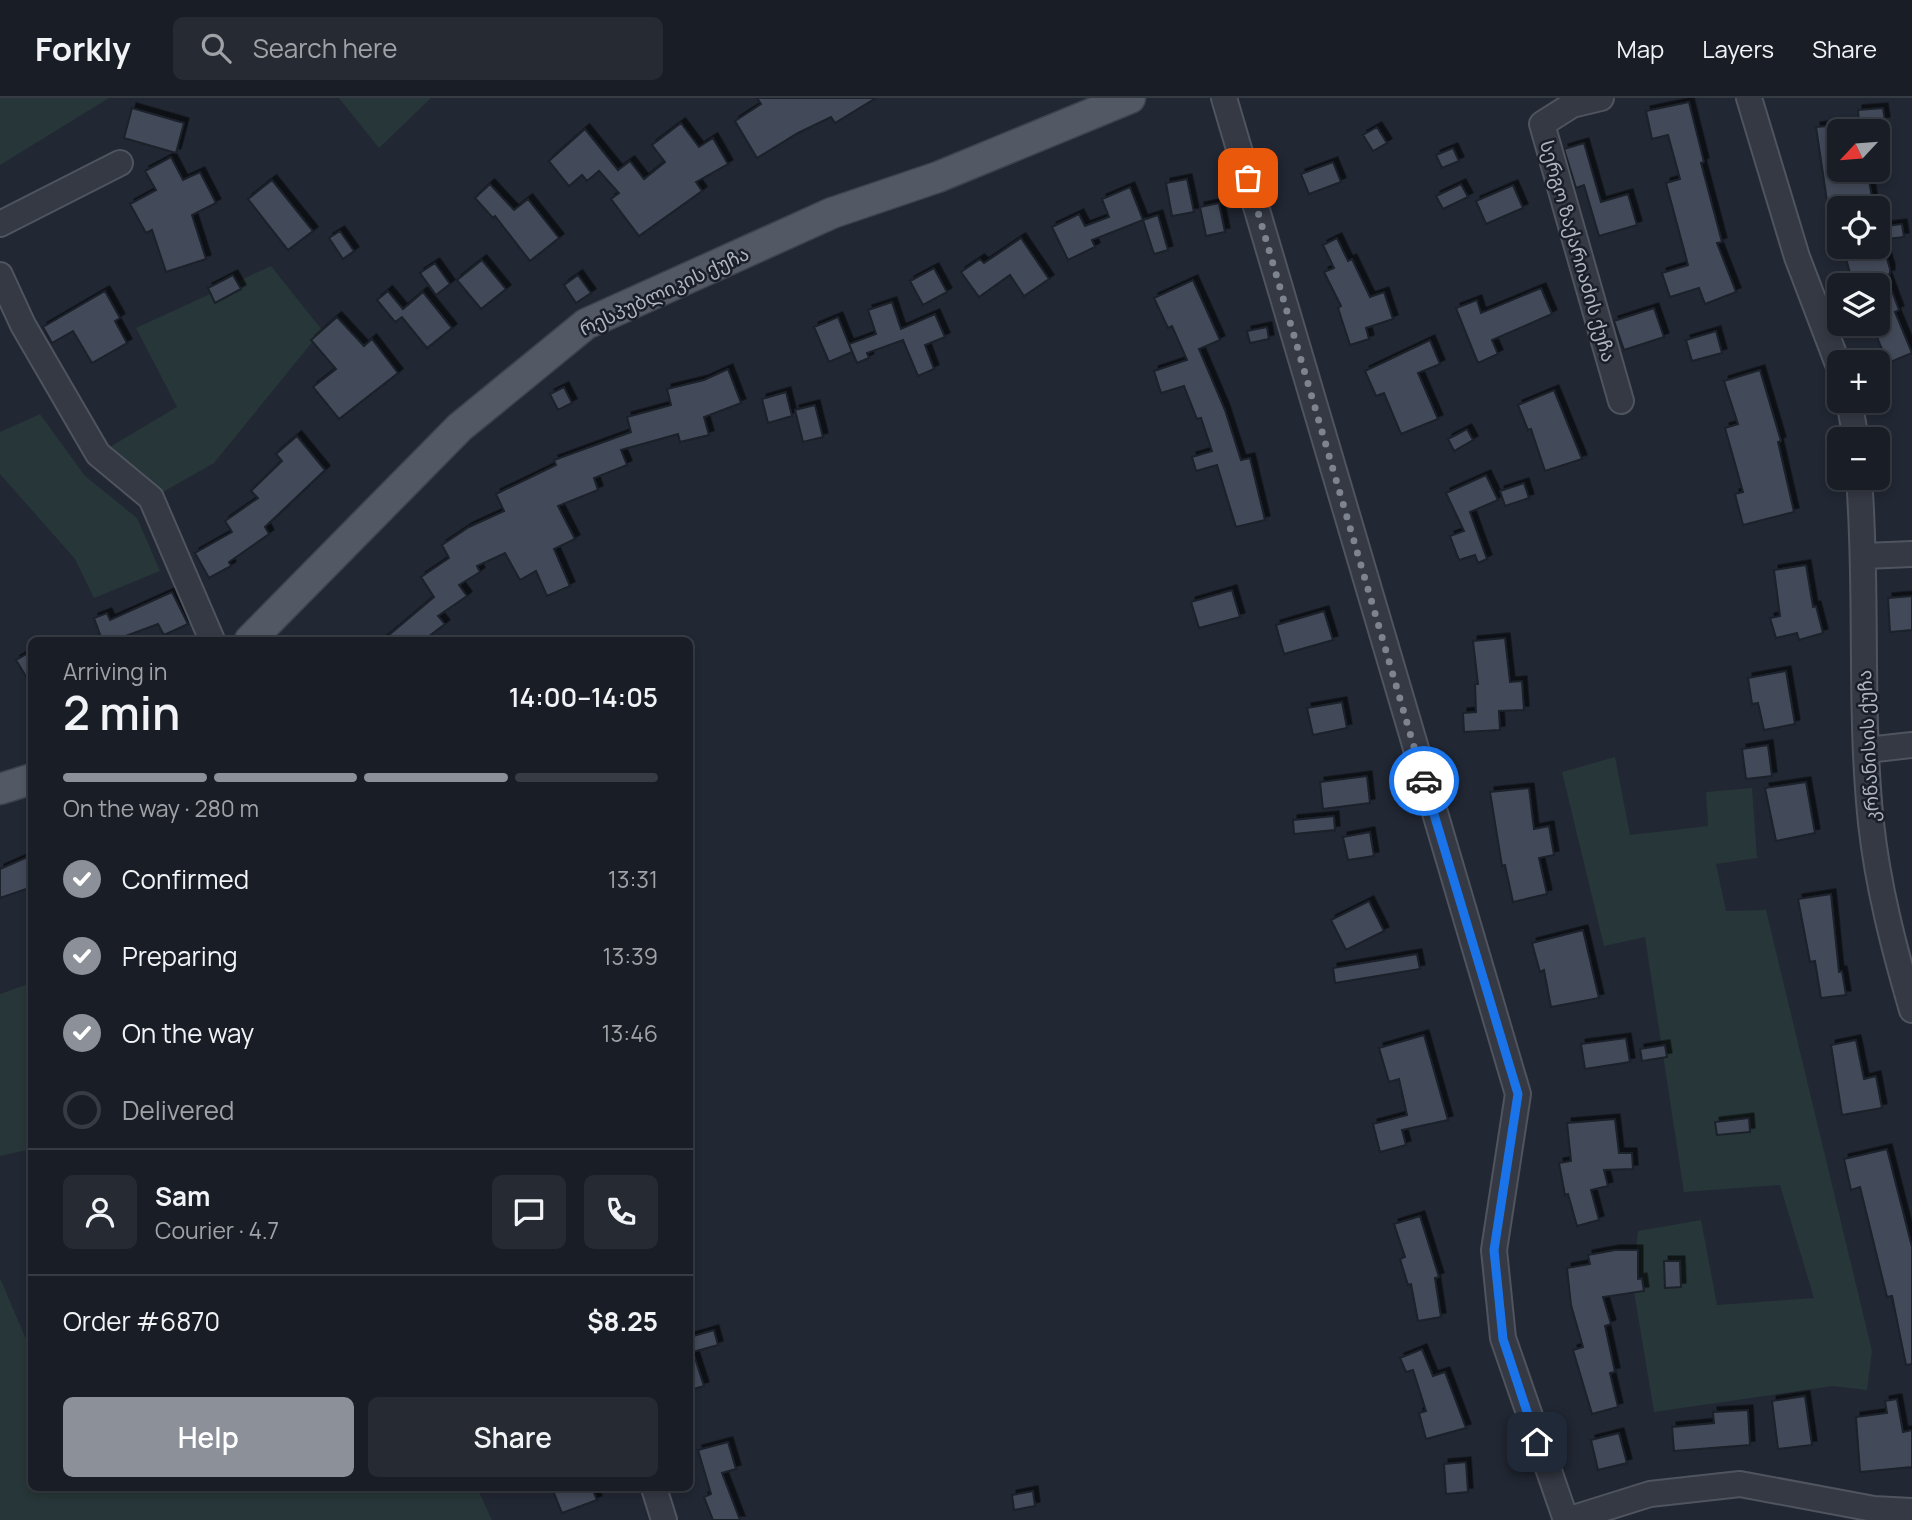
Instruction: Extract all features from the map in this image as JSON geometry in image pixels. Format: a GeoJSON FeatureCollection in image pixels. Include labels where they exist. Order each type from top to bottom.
{"type":"FeatureCollection","features":[{"type":"Feature","properties":{"kind":"main road","name":"რესპუბლიკის ქუჩა"},"geometry":{"type":"LineString","coordinates":[[253,637],[460,427],[586,324],[832,213],[938,177],[1130,98]]}},
{"type":"Feature","properties":{"kind":"main road"},"geometry":{"type":"LineString","coordinates":[[0,789],[28,780]]}},
{"type":"Feature","properties":{"kind":"street"},"geometry":{"type":"LineString","coordinates":[[1224,98],[1518,1094],[1494,1250],[1503,1339],[1566,1520],[1650,1494],[1740,1484],[1874,1509],[1912,1511]]}},
{"type":"Feature","properties":{"kind":"street","name":"სერგო ზაქარიაძის ქუჩა"},"geometry":{"type":"LineString","coordinates":[[1601,98],[1572,105],[1542,124],[1621,401]]}},
{"type":"Feature","properties":{"kind":"street"},"geometry":{"type":"LineString","coordinates":[[1749,98],[1765,161],[1832,350]]}},
{"type":"Feature","properties":{"kind":"street"},"geometry":{"type":"LineString","coordinates":[[0,224],[120,163]]}},
{"type":"Feature","properties":{"kind":"street"},"geometry":{"type":"LineString","coordinates":[[0,275],[23,325],[98,453],[151,498],[211,637]]}},
{"type":"Feature","properties":{"kind":"street","name":"კრწანისის ქუჩა"},"geometry":{"type":"LineString","coordinates":[[1860,490],[1865,556],[1864,708],[1871,822],[1884,913],[1912,1010]]}},
{"type":"Feature","properties":{"kind":"street"},"geometry":{"type":"LineString","coordinates":[[1865,556],[1912,554]]}},
{"type":"Feature","properties":{"kind":"street"},"geometry":{"type":"LineString","coordinates":[[1867,750],[1912,746]]}},
{"type":"Feature","properties":{"kind":"street"},"geometry":{"type":"LineString","coordinates":[[655,1491],[664,1520]]}},
{"type":"Feature","properties":{"kind":"shaded area"},"geometry":{"type":"Polygon","coordinates":[[[0,98],[109,98],[0,165],[0,98]]]}},
{"type":"Feature","properties":{"kind":"shaded area"},"geometry":{"type":"Polygon","coordinates":[[[339,98],[431,98],[379,148],[339,98]]]}},
{"type":"Feature","properties":{"kind":"shaded area"},"geometry":{"type":"Polygon","coordinates":[[[271,266],[322,330],[214,463],[156,496],[108,448],[177,407],[136,328],[271,266]]]}},
{"type":"Feature","properties":{"kind":"shaded area"},"geometry":{"type":"Polygon","coordinates":[[[40,414],[85,476],[137,518],[160,571],[94,598],[75,559],[0,474],[0,432],[40,414]]]}},
{"type":"Feature","properties":{"kind":"shaded area"},"geometry":{"type":"Polygon","coordinates":[[[1615,757],[1630,835],[1708,826],[1706,792],[1752,788],[1757,858],[1716,864],[1726,911],[1766,910],[1872,1351],[1867,1390],[1833,1386],[1654,1412],[1633,1286],[1638,1231],[1701,1220],[1717,1305],[1814,1298],[1780,1185],[1684,1192],[1645,937],[1604,946],[1562,772],[1615,757]]]}},
{"type":"Feature","properties":{"kind":"shaded area"},"geometry":{"type":"Polygon","coordinates":[[[28,984],[28,1150],[0,1156],[0,994],[28,984]]]}},
{"type":"Feature","properties":{"kind":"shaded area"},"geometry":{"type":"Polygon","coordinates":[[[0,1278],[28,1344],[28,1491],[478,1491],[492,1520],[0,1520],[0,1278]]]}},
{"type":"Feature","properties":{"kind":"building"},"geometry":{"type":"Polygon","coordinates":[[[757,98],[876,98],[835,123],[831,117],[798,133],[757,158],[735,121],[761,104],[757,98]]]}},
{"type":"Feature","properties":{"kind":"building"},"geometry":{"type":"Polygon","coordinates":[[[1689,102],[1704,162],[1701,163],[1722,242],[1717,243],[1736,292],[1705,304],[1699,288],[1670,297],[1662,273],[1688,265],[1666,183],[1680,179],[1668,135],[1652,139],[1646,111],[1689,102]]]}},
{"type":"Feature","properties":{"kind":"building"},"geometry":{"type":"Polygon","coordinates":[[[132,108],[184,123],[176,153],[124,138],[132,108]]]}},
{"type":"Feature","properties":{"kind":"building"},"geometry":{"type":"Polygon","coordinates":[[[1883,108],[1885,119],[1859,119],[1858,110],[1883,108]]]}},
{"type":"Feature","properties":{"kind":"building"},"geometry":{"type":"Polygon","coordinates":[[[681,123],[699,147],[713,138],[728,164],[696,182],[702,191],[639,236],[611,199],[619,193],[599,171],[587,181],[582,175],[569,186],[549,161],[585,129],[618,170],[630,161],[644,179],[665,162],[652,145],[681,123]]]}},
{"type":"Feature","properties":{"kind":"building"},"geometry":{"type":"Polygon","coordinates":[[[1827,126],[1827,182],[1869,182],[1872,196],[1827,196],[1827,201],[1816,127],[1827,126]]]}},
{"type":"Feature","properties":{"kind":"building"},"geometry":{"type":"Polygon","coordinates":[[[1377,127],[1387,143],[1373,151],[1363,135],[1377,127]]]}},
{"type":"Feature","properties":{"kind":"building"},"geometry":{"type":"Polygon","coordinates":[[[1584,143],[1601,202],[1628,194],[1637,225],[1599,236],[1584,185],[1576,188],[1564,149],[1584,143]]]}},
{"type":"Feature","properties":{"kind":"building"},"geometry":{"type":"Polygon","coordinates":[[[1453,148],[1459,161],[1442,168],[1436,155],[1453,148]]]}},
{"type":"Feature","properties":{"kind":"building"},"geometry":{"type":"Polygon","coordinates":[[[171,157],[183,180],[200,172],[216,203],[192,215],[206,259],[166,272],[152,230],[146,233],[130,204],[156,190],[145,171],[171,157]]]}},
{"type":"Feature","properties":{"kind":"building"},"geometry":{"type":"Polygon","coordinates":[[[1333,162],[1341,182],[1309,194],[1301,174],[1333,162]]]}},
{"type":"Feature","properties":{"kind":"building"},"geometry":{"type":"Polygon","coordinates":[[[1187,179],[1194,212],[1172,216],[1166,183],[1187,179]]]}},
{"type":"Feature","properties":{"kind":"building"},"geometry":{"type":"Polygon","coordinates":[[[272,180],[313,231],[288,250],[248,199],[272,180]]]}},
{"type":"Feature","properties":{"kind":"building"},"geometry":{"type":"Polygon","coordinates":[[[490,184],[514,210],[528,199],[559,238],[530,261],[495,216],[493,218],[475,198],[490,184]]]}},
{"type":"Feature","properties":{"kind":"building"},"geometry":{"type":"Polygon","coordinates":[[[1461,184],[1468,197],[1443,209],[1436,196],[1461,184]]]}},
{"type":"Feature","properties":{"kind":"building"},"geometry":{"type":"Polygon","coordinates":[[[1513,185],[1523,208],[1486,224],[1476,201],[1513,185]]]}},
{"type":"Feature","properties":{"kind":"building"},"geometry":{"type":"Polygon","coordinates":[[[1130,187],[1143,220],[1092,240],[1095,247],[1068,260],[1052,227],[1079,214],[1085,226],[1109,217],[1102,199],[1130,187]]]}},
{"type":"Feature","properties":{"kind":"building"},"geometry":{"type":"Polygon","coordinates":[[[1219,203],[1225,232],[1206,236],[1200,207],[1219,203]]]}},
{"type":"Feature","properties":{"kind":"building"},"geometry":{"type":"Polygon","coordinates":[[[1158,215],[1168,250],[1154,254],[1143,220],[1158,215]]]}},
{"type":"Feature","properties":{"kind":"building"},"geometry":{"type":"Polygon","coordinates":[[[1902,224],[1904,237],[1890,239],[1890,226],[1902,224]]]}},
{"type":"Feature","properties":{"kind":"building"},"geometry":{"type":"Polygon","coordinates":[[[340,231],[354,251],[343,259],[329,238],[340,231]]]}},
{"type":"Feature","properties":{"kind":"building"},"geometry":{"type":"Polygon","coordinates":[[[1021,238],[1049,279],[1024,296],[1010,275],[979,297],[961,272],[980,259],[984,263],[1021,238]]]}},
{"type":"Feature","properties":{"kind":"building"},"geometry":{"type":"Polygon","coordinates":[[[1337,238],[1348,261],[1352,259],[1370,297],[1384,292],[1393,319],[1366,328],[1369,339],[1350,345],[1338,308],[1341,306],[1324,272],[1334,268],[1323,245],[1337,238]]]}},
{"type":"Feature","properties":{"kind":"building"},"geometry":{"type":"Polygon","coordinates":[[[1846,259],[1887,259],[1890,269],[1890,273],[1850,273],[1846,259]]]}},
{"type":"Feature","properties":{"kind":"building"},"geometry":{"type":"Polygon","coordinates":[[[482,260],[506,289],[481,309],[457,280],[482,260]]]}},
{"type":"Feature","properties":{"kind":"building"},"geometry":{"type":"Polygon","coordinates":[[[435,263],[450,284],[436,295],[420,273],[435,263]]]}},
{"type":"Feature","properties":{"kind":"building"},"geometry":{"type":"Polygon","coordinates":[[[934,268],[947,292],[923,305],[910,281],[934,268]]]}},
{"type":"Feature","properties":{"kind":"building"},"geometry":{"type":"Polygon","coordinates":[[[233,275],[241,289],[215,303],[208,288],[233,275]]]}},
{"type":"Feature","properties":{"kind":"building"},"geometry":{"type":"Polygon","coordinates":[[[578,275],[591,293],[576,303],[564,285],[578,275]]]}},
{"type":"Feature","properties":{"kind":"building"},"geometry":{"type":"Polygon","coordinates":[[[1193,280],[1220,340],[1199,349],[1225,410],[1241,460],[1250,458],[1265,520],[1236,527],[1217,465],[1196,471],[1192,457],[1212,451],[1201,418],[1197,419],[1184,386],[1161,393],[1154,371],[1187,360],[1172,326],[1168,328],[1154,298],[1193,280]]]}},
{"type":"Feature","properties":{"kind":"building"},"geometry":{"type":"Polygon","coordinates":[[[1890,286],[1899,310],[1895,312],[1912,353],[1890,362],[1890,350],[1882,350],[1878,336],[1890,336],[1890,286]]]}},
{"type":"Feature","properties":{"kind":"building"},"geometry":{"type":"Polygon","coordinates":[[[1541,288],[1552,314],[1492,340],[1498,354],[1478,363],[1456,308],[1477,300],[1481,313],[1541,288]]]}},
{"type":"Feature","properties":{"kind":"building"},"geometry":{"type":"Polygon","coordinates":[[[105,291],[120,318],[115,321],[127,343],[92,363],[73,331],[52,343],[43,327],[105,291]]]}},
{"type":"Feature","properties":{"kind":"building"},"geometry":{"type":"Polygon","coordinates":[[[388,291],[403,309],[423,292],[452,328],[427,348],[402,317],[395,322],[377,300],[388,291]]]}},
{"type":"Feature","properties":{"kind":"building"},"geometry":{"type":"Polygon","coordinates":[[[892,302],[901,329],[935,314],[945,337],[925,345],[934,369],[918,376],[903,340],[867,353],[869,358],[857,363],[849,344],[876,334],[868,310],[892,302]]]}},
{"type":"Feature","properties":{"kind":"building"},"geometry":{"type":"Polygon","coordinates":[[[1654,308],[1664,337],[1624,350],[1614,321],[1654,308]]]}},
{"type":"Feature","properties":{"kind":"building"},"geometry":{"type":"Polygon","coordinates":[[[337,317],[364,346],[372,339],[398,373],[339,419],[313,387],[336,369],[311,340],[337,317]]]}},
{"type":"Feature","properties":{"kind":"building"},"geometry":{"type":"Polygon","coordinates":[[[838,317],[852,352],[829,362],[814,327],[838,317]]]}},
{"type":"Feature","properties":{"kind":"building"},"geometry":{"type":"Polygon","coordinates":[[[1267,327],[1269,339],[1250,343],[1247,331],[1267,327]]]}},
{"type":"Feature","properties":{"kind":"building"},"geometry":{"type":"Polygon","coordinates":[[[1716,331],[1722,353],[1692,361],[1686,340],[1716,331]]]}},
{"type":"Feature","properties":{"kind":"building"},"geometry":{"type":"Polygon","coordinates":[[[1430,340],[1440,364],[1418,373],[1438,419],[1401,434],[1384,393],[1376,396],[1365,371],[1430,340]]]}},
{"type":"Feature","properties":{"kind":"building"},"geometry":{"type":"Polygon","coordinates":[[[728,369],[741,403],[704,417],[709,435],[680,442],[678,434],[621,450],[627,465],[594,478],[598,490],[558,506],[575,539],[554,549],[570,586],[547,596],[536,571],[520,580],[505,553],[477,566],[480,572],[459,585],[467,596],[438,616],[445,624],[428,637],[387,637],[434,597],[421,577],[449,558],[442,545],[469,527],[504,511],[496,494],[556,465],[554,460],[631,432],[627,417],[671,405],[667,389],[704,380],[728,369]]]}},
{"type":"Feature","properties":{"kind":"building"},"geometry":{"type":"Polygon","coordinates":[[[1760,370],[1781,441],[1778,442],[1794,512],[1743,525],[1735,494],[1743,492],[1725,428],[1738,424],[1724,381],[1760,370]]]}},
{"type":"Feature","properties":{"kind":"building"},"geometry":{"type":"Polygon","coordinates":[[[564,387],[572,403],[558,410],[550,394],[564,387]]]}},
{"type":"Feature","properties":{"kind":"building"},"geometry":{"type":"Polygon","coordinates":[[[1554,390],[1582,459],[1545,471],[1531,429],[1528,430],[1518,405],[1554,390]]]}},
{"type":"Feature","properties":{"kind":"building"},"geometry":{"type":"Polygon","coordinates":[[[786,392],[792,416],[768,423],[762,399],[786,392]]]}},
{"type":"Feature","properties":{"kind":"building"},"geometry":{"type":"Polygon","coordinates":[[[815,405],[823,437],[803,442],[795,410],[815,405]]]}},
{"type":"Feature","properties":{"kind":"building"},"geometry":{"type":"Polygon","coordinates":[[[1467,429],[1473,440],[1454,451],[1448,439],[1467,429]]]}},
{"type":"Feature","properties":{"kind":"building"},"geometry":{"type":"Polygon","coordinates":[[[297,436],[325,470],[265,527],[269,534],[229,562],[231,566],[209,578],[195,553],[232,532],[225,521],[258,498],[251,491],[282,461],[276,454],[297,436]]]}},
{"type":"Feature","properties":{"kind":"building"},"geometry":{"type":"Polygon","coordinates":[[[1486,475],[1498,500],[1470,512],[1487,559],[1478,563],[1475,555],[1459,560],[1450,536],[1464,531],[1446,493],[1486,475]]]}},
{"type":"Feature","properties":{"kind":"building"},"geometry":{"type":"Polygon","coordinates":[[[1524,483],[1529,498],[1505,506],[1500,491],[1524,483]]]}},
{"type":"Feature","properties":{"kind":"building"},"geometry":{"type":"Polygon","coordinates":[[[1806,565],[1813,607],[1816,606],[1823,633],[1799,640],[1797,633],[1776,638],[1770,618],[1780,616],[1774,570],[1806,565]]]}},
{"type":"Feature","properties":{"kind":"building"},"geometry":{"type":"Polygon","coordinates":[[[1232,590],[1240,617],[1199,628],[1191,602],[1232,590]]]}},
{"type":"Feature","properties":{"kind":"building"},"geometry":{"type":"Polygon","coordinates":[[[172,592],[188,624],[164,635],[158,624],[123,637],[101,637],[94,618],[107,613],[110,620],[172,592]]]}},
{"type":"Feature","properties":{"kind":"building"},"geometry":{"type":"Polygon","coordinates":[[[1912,596],[1912,630],[1890,632],[1888,598],[1912,596]]]}},
{"type":"Feature","properties":{"kind":"building"},"geometry":{"type":"Polygon","coordinates":[[[1324,611],[1333,640],[1284,654],[1276,625],[1324,611]]]}},
{"type":"Feature","properties":{"kind":"building"},"geometry":{"type":"Polygon","coordinates":[[[1505,638],[1510,682],[1522,681],[1524,710],[1499,711],[1500,730],[1464,732],[1463,713],[1476,712],[1475,684],[1478,684],[1473,641],[1505,638]]]}},
{"type":"Feature","properties":{"kind":"building"},"geometry":{"type":"Polygon","coordinates":[[[28,653],[28,680],[16,660],[28,653]]]}},
{"type":"Feature","properties":{"kind":"building"},"geometry":{"type":"Polygon","coordinates":[[[1786,671],[1795,724],[1764,730],[1758,703],[1752,704],[1748,678],[1786,671]]]}},
{"type":"Feature","properties":{"kind":"building"},"geometry":{"type":"Polygon","coordinates":[[[1342,702],[1347,728],[1313,735],[1307,708],[1342,702]]]}},
{"type":"Feature","properties":{"kind":"building"},"geometry":{"type":"Polygon","coordinates":[[[1768,745],[1772,776],[1746,779],[1742,749],[1768,745]]]}},
{"type":"Feature","properties":{"kind":"building"},"geometry":{"type":"Polygon","coordinates":[[[1367,776],[1370,803],[1323,809],[1320,782],[1367,776]]]}},
{"type":"Feature","properties":{"kind":"building"},"geometry":{"type":"Polygon","coordinates":[[[1806,782],[1815,833],[1776,841],[1765,788],[1806,782]]]}},
{"type":"Feature","properties":{"kind":"building"},"geometry":{"type":"Polygon","coordinates":[[[1529,788],[1534,829],[1549,826],[1554,855],[1539,858],[1547,894],[1513,902],[1505,865],[1502,866],[1490,792],[1529,788]]]}},
{"type":"Feature","properties":{"kind":"building"},"geometry":{"type":"Polygon","coordinates":[[[1334,816],[1335,830],[1294,834],[1293,820],[1334,816]]]}},
{"type":"Feature","properties":{"kind":"building"},"geometry":{"type":"Polygon","coordinates":[[[1370,832],[1374,856],[1348,860],[1343,837],[1370,832]]]}},
{"type":"Feature","properties":{"kind":"building"},"geometry":{"type":"Polygon","coordinates":[[[28,857],[28,888],[0,898],[0,869],[28,857]]]}},
{"type":"Feature","properties":{"kind":"building"},"geometry":{"type":"Polygon","coordinates":[[[1831,894],[1839,972],[1842,971],[1846,995],[1821,998],[1815,961],[1810,962],[1798,899],[1831,894]]]}},
{"type":"Feature","properties":{"kind":"building"},"geometry":{"type":"Polygon","coordinates":[[[1369,901],[1384,931],[1346,950],[1331,920],[1369,901]]]}},
{"type":"Feature","properties":{"kind":"building"},"geometry":{"type":"Polygon","coordinates":[[[1583,930],[1599,998],[1551,1007],[1544,970],[1540,972],[1532,943],[1583,930]]]}},
{"type":"Feature","properties":{"kind":"building"},"geometry":{"type":"Polygon","coordinates":[[[1417,954],[1420,969],[1335,983],[1333,968],[1417,954]]]}},
{"type":"Feature","properties":{"kind":"building"},"geometry":{"type":"Polygon","coordinates":[[[1424,1035],[1448,1120],[1402,1130],[1406,1145],[1380,1152],[1373,1124],[1407,1115],[1399,1079],[1389,1082],[1379,1048],[1424,1035]]]}},
{"type":"Feature","properties":{"kind":"building"},"geometry":{"type":"Polygon","coordinates":[[[1626,1038],[1630,1062],[1585,1069],[1581,1044],[1626,1038]]]}},
{"type":"Feature","properties":{"kind":"building"},"geometry":{"type":"Polygon","coordinates":[[[1856,1040],[1864,1079],[1876,1076],[1882,1108],[1842,1115],[1831,1045],[1856,1040]]]}},
{"type":"Feature","properties":{"kind":"building"},"geometry":{"type":"Polygon","coordinates":[[[1665,1045],[1667,1057],[1642,1061],[1640,1049],[1665,1045]]]}},
{"type":"Feature","properties":{"kind":"building"},"geometry":{"type":"Polygon","coordinates":[[[1749,1118],[1750,1132],[1717,1135],[1715,1122],[1749,1118]]]}},
{"type":"Feature","properties":{"kind":"building"},"geometry":{"type":"Polygon","coordinates":[[[1615,1119],[1619,1153],[1632,1153],[1633,1169],[1604,1170],[1608,1186],[1591,1190],[1599,1220],[1577,1226],[1568,1194],[1565,1195],[1559,1163],[1571,1161],[1567,1123],[1615,1119]]]}},
{"type":"Feature","properties":{"kind":"building"},"geometry":{"type":"Polygon","coordinates":[[[1887,1149],[1912,1247],[1912,1364],[1906,1365],[1892,1296],[1887,1297],[1860,1187],[1851,1190],[1844,1159],[1887,1149]]]}},
{"type":"Feature","properties":{"kind":"building"},"geometry":{"type":"Polygon","coordinates":[[[1420,1216],[1439,1277],[1435,1278],[1441,1317],[1418,1321],[1411,1284],[1408,1285],[1400,1259],[1405,1257],[1394,1224],[1420,1216]]]}},
{"type":"Feature","properties":{"kind":"building"},"geometry":{"type":"Polygon","coordinates":[[[1615,1250],[1638,1250],[1638,1279],[1642,1278],[1644,1291],[1603,1297],[1611,1324],[1605,1326],[1615,1372],[1610,1373],[1618,1407],[1592,1414],[1573,1350],[1583,1347],[1571,1305],[1567,1268],[1590,1264],[1588,1255],[1615,1250]]]}},
{"type":"Feature","properties":{"kind":"building"},"geometry":{"type":"Polygon","coordinates":[[[1664,1261],[1680,1261],[1681,1287],[1665,1288],[1664,1261]]]}},
{"type":"Feature","properties":{"kind":"building"},"geometry":{"type":"Polygon","coordinates":[[[714,1330],[718,1345],[693,1352],[693,1336],[714,1330]]]}},
{"type":"Feature","properties":{"kind":"building"},"geometry":{"type":"Polygon","coordinates":[[[1422,1349],[1433,1376],[1445,1372],[1466,1428],[1426,1439],[1419,1413],[1426,1411],[1413,1370],[1406,1372],[1400,1358],[1422,1349]]]}},
{"type":"Feature","properties":{"kind":"building"},"geometry":{"type":"Polygon","coordinates":[[[693,1352],[704,1386],[693,1389],[693,1352]]]}},
{"type":"Feature","properties":{"kind":"building"},"geometry":{"type":"Polygon","coordinates":[[[1805,1396],[1812,1445],[1778,1449],[1772,1401],[1805,1396]]]}},
{"type":"Feature","properties":{"kind":"building"},"geometry":{"type":"Polygon","coordinates":[[[1897,1399],[1903,1432],[1912,1430],[1912,1467],[1860,1472],[1856,1417],[1887,1413],[1885,1401],[1897,1399]]]}},
{"type":"Feature","properties":{"kind":"building"},"geometry":{"type":"Polygon","coordinates":[[[1748,1410],[1750,1445],[1674,1451],[1672,1427],[1714,1423],[1713,1412],[1748,1410]]]}},
{"type":"Feature","properties":{"kind":"building"},"geometry":{"type":"Polygon","coordinates":[[[1619,1433],[1627,1463],[1598,1470],[1591,1440],[1619,1433]]]}},
{"type":"Feature","properties":{"kind":"building"},"geometry":{"type":"Polygon","coordinates":[[[728,1442],[736,1469],[722,1473],[740,1520],[713,1520],[704,1497],[711,1494],[698,1450],[728,1442]]]}},
{"type":"Feature","properties":{"kind":"building"},"geometry":{"type":"Polygon","coordinates":[[[1466,1462],[1468,1492],[1446,1494],[1444,1464],[1466,1462]]]}},
{"type":"Feature","properties":{"kind":"building"},"geometry":{"type":"Polygon","coordinates":[[[553,1491],[593,1491],[597,1500],[562,1513],[553,1491]]]}},
{"type":"Feature","properties":{"kind":"building"},"geometry":{"type":"Polygon","coordinates":[[[1033,1491],[1035,1506],[1014,1510],[1012,1495],[1033,1491]]]}},
{"type":"Feature","properties":{"kind":"way so far"},"geometry":{"type":"LineString","coordinates":[[1248,178],[1424,781]]}},
{"type":"Feature","properties":{"kind":"route"},"geometry":{"type":"LineString","coordinates":[[1424,781],[1518,1094],[1494,1250],[1503,1339],[1537,1442]]}}]}
